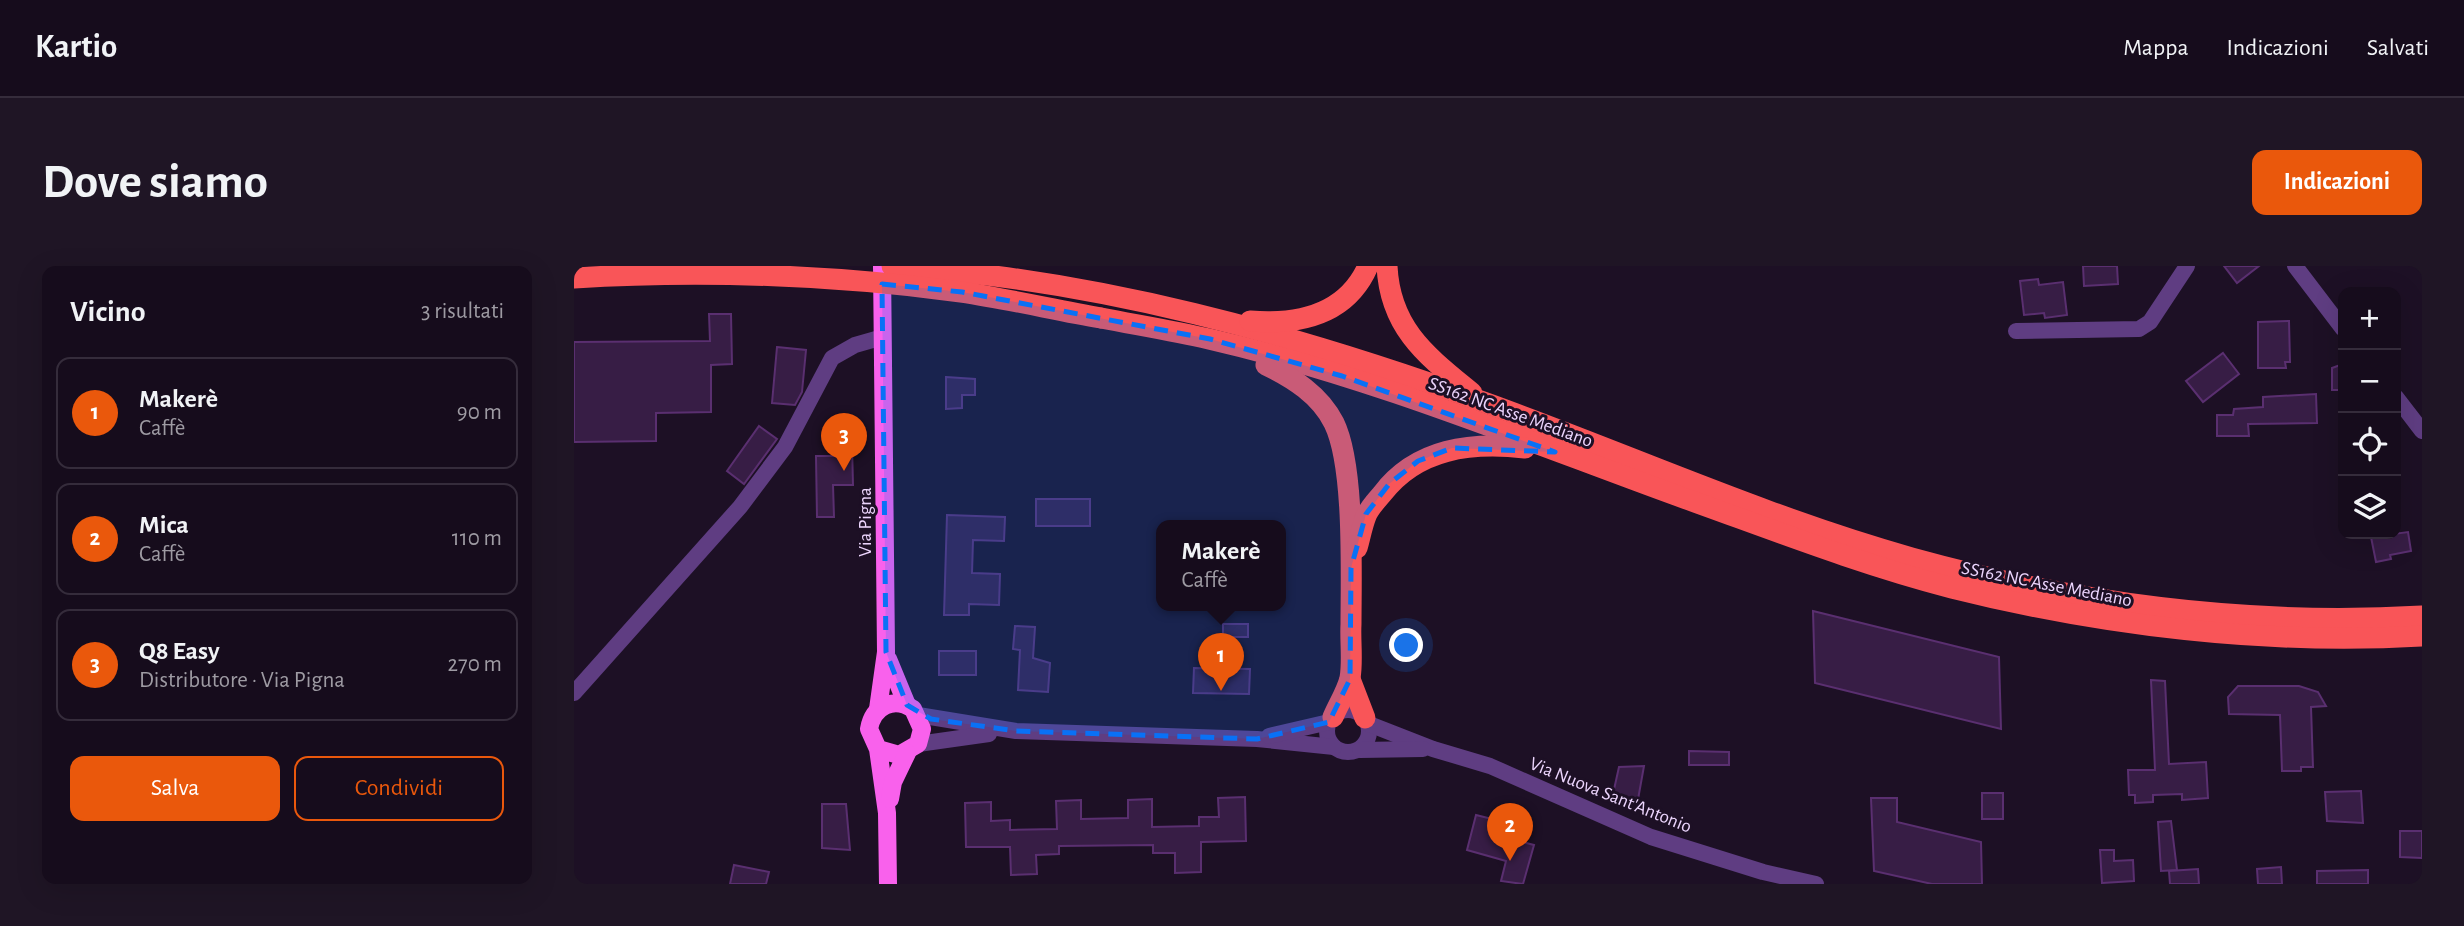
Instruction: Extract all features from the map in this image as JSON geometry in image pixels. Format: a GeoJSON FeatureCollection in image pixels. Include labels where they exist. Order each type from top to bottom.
{"type":"FeatureCollection","features":[{"type":"Feature","properties":{"kind":"highway","name":"SS162 NC Asse Mediano"},"geometry":{"type":"LineString","coordinates":[[892,266],[957,270],[1086,289],[1212,329],[1778,532],[1950,587],[2047,609],[2141,624],[2305,637],[2422,636]]}},
{"type":"Feature","properties":{"kind":"highway"},"geometry":{"type":"LineString","coordinates":[[1212,329],[1317,316],[1338,305],[1360,284],[1368,266]]}},
{"type":"Feature","properties":{"kind":"highway"},"geometry":{"type":"LineString","coordinates":[[1387,266],[1391,295],[1400,321],[1413,341],[1485,403]]}},
{"type":"Feature","properties":{"kind":"highway","name":"SS162 NC Asse Mediano"},"geometry":{"type":"LineString","coordinates":[[574,278],[708,274],[850,280],[962,292],[1101,318],[1212,329],[1331,351],[1485,403],[1716,491],[1909,557],[2051,591],[2201,612],[2284,618],[2422,616]]}},
{"type":"Feature","properties":{"kind":"highway"},"geometry":{"type":"LineString","coordinates":[[1212,329],[1313,394],[1334,423],[1349,502],[1350,679],[1367,721]]}},
{"type":"Feature","properties":{"kind":"highway"},"geometry":{"type":"LineString","coordinates":[[1351,568],[1366,514],[1389,484],[1418,461],[1452,448],[1484,445],[1555,452]]}},
{"type":"Feature","properties":{"kind":"highway"},"geometry":{"type":"LineString","coordinates":[[1331,720],[1350,679]]}},
{"type":"Feature","properties":{"kind":"main road","name":"Via Pigna"},"geometry":{"type":"LineString","coordinates":[[882,266],[886,652],[878,709],[869,729],[878,749],[887,813],[888,884]]}},
{"type":"Feature","properties":{"kind":"main road","name":"Via Pigna"},"geometry":{"type":"LineString","coordinates":[[886,652],[922,729],[893,782],[887,813]]}},
{"type":"Feature","properties":{"kind":"main road"},"geometry":{"type":"LineString","coordinates":[[878,709],[892,703],[913,710]]}},
{"type":"Feature","properties":{"kind":"main road"},"geometry":{"type":"LineString","coordinates":[[878,749],[892,755],[912,748]]}},
{"type":"Feature","properties":{"kind":"street"},"geometry":{"type":"LineString","coordinates":[[2016,331],[2139,329],[2150,322],[2188,266]]}},
{"type":"Feature","properties":{"kind":"street"},"geometry":{"type":"LineString","coordinates":[[2295,266],[2338,322]]}},
{"type":"Feature","properties":{"kind":"street"},"geometry":{"type":"LineString","coordinates":[[574,693],[740,506],[785,447],[832,358],[855,345],[883,337]]}},
{"type":"Feature","properties":{"kind":"street"},"geometry":{"type":"LineString","coordinates":[[2401,404],[2422,431]]}},
{"type":"Feature","properties":{"kind":"street","name":"Via Nuova Sant'Antonio"},"geometry":{"type":"LineString","coordinates":[[913,710],[1016,731],[1257,739],[1334,747],[1346,753],[1360,750],[1433,749]]}},
{"type":"Feature","properties":{"kind":"street","name":"Via Nuova Sant'Antonio"},"geometry":{"type":"LineString","coordinates":[[1257,739],[1331,720],[1345,710],[1433,749],[1524,780],[1651,837],[1763,872],[1816,884]]}},
{"type":"Feature","properties":{"kind":"street"},"geometry":{"type":"LineString","coordinates":[[1331,720],[1327,736],[1334,747]]}},
{"type":"Feature","properties":{"kind":"street"},"geometry":{"type":"LineString","coordinates":[[1360,750],[1369,739],[1367,721]]}},
{"type":"Feature","properties":{"kind":"street","name":"Via Nuova Sant'Antonio"},"geometry":{"type":"LineString","coordinates":[[912,748],[1016,731]]}},
{"type":"Feature","properties":{"kind":"highlighted area"},"geometry":{"type":"Polygon","coordinates":[[[882,284],[962,292],[1210,339],[1342,376],[1555,452],[1452,448],[1418,461],[1389,484],[1366,514],[1351,568],[1350,679],[1329,722],[1257,739],[1016,731],[931,719],[907,705],[886,652],[882,284]]]}},
{"type":"Feature","properties":{"kind":"building"},"geometry":{"type":"Polygon","coordinates":[[[2083,266],[2117,266],[2118,284],[2084,286],[2083,266]]]}},
{"type":"Feature","properties":{"kind":"building"},"geometry":{"type":"Polygon","coordinates":[[[2224,266],[2259,266],[2237,283],[2224,266]]]}},
{"type":"Feature","properties":{"kind":"building"},"geometry":{"type":"Polygon","coordinates":[[[2038,279],[2039,285],[2063,282],[2067,315],[2045,318],[2044,313],[2024,315],[2020,281],[2038,279]]]}},
{"type":"Feature","properties":{"kind":"building"},"geometry":{"type":"Polygon","coordinates":[[[709,314],[731,314],[732,364],[711,365],[711,412],[656,413],[656,441],[574,442],[574,342],[710,341],[709,314]]]}},
{"type":"Feature","properties":{"kind":"building"},"geometry":{"type":"Polygon","coordinates":[[[2289,321],[2290,362],[2285,362],[2286,368],[2258,368],[2258,322],[2289,321]]]}},
{"type":"Feature","properties":{"kind":"building"},"geometry":{"type":"Polygon","coordinates":[[[777,347],[806,350],[802,392],[795,405],[772,403],[777,347]]]}},
{"type":"Feature","properties":{"kind":"building"},"geometry":{"type":"Polygon","coordinates":[[[2223,353],[2239,374],[2203,402],[2186,381],[2223,353]]]}},
{"type":"Feature","properties":{"kind":"building"},"geometry":{"type":"Polygon","coordinates":[[[2338,366],[2338,390],[2332,390],[2332,368],[2338,366]]]}},
{"type":"Feature","properties":{"kind":"building"},"geometry":{"type":"Polygon","coordinates":[[[946,377],[975,379],[975,395],[962,395],[962,408],[946,409],[946,377]]]}},
{"type":"Feature","properties":{"kind":"building"},"geometry":{"type":"Polygon","coordinates":[[[2316,394],[2317,423],[2248,424],[2249,436],[2217,436],[2217,415],[2233,415],[2234,409],[2263,407],[2263,397],[2316,394]]]}},
{"type":"Feature","properties":{"kind":"building"},"geometry":{"type":"Polygon","coordinates":[[[759,426],[777,439],[744,484],[727,471],[759,426]]]}},
{"type":"Feature","properties":{"kind":"building"},"geometry":{"type":"Polygon","coordinates":[[[852,445],[853,485],[833,485],[834,517],[817,517],[816,456],[836,456],[836,446],[852,445]]]}},
{"type":"Feature","properties":{"kind":"building"},"geometry":{"type":"Polygon","coordinates":[[[1036,499],[1090,499],[1090,526],[1036,526],[1036,499]]]}},
{"type":"Feature","properties":{"kind":"building"},"geometry":{"type":"Polygon","coordinates":[[[947,515],[1005,517],[1004,541],[973,540],[972,573],[1000,574],[999,605],[969,604],[969,615],[944,615],[947,515]]]}},
{"type":"Feature","properties":{"kind":"building"},"geometry":{"type":"Polygon","coordinates":[[[2408,532],[2411,551],[2390,555],[2391,559],[2376,562],[2371,539],[2401,539],[2401,533],[2408,532]]]}},
{"type":"Feature","properties":{"kind":"building"},"geometry":{"type":"Polygon","coordinates":[[[1813,611],[1999,657],[2001,729],[1815,683],[1813,611]]]}},
{"type":"Feature","properties":{"kind":"building"},"geometry":{"type":"Polygon","coordinates":[[[1223,624],[1248,624],[1248,637],[1223,637],[1223,624]]]}},
{"type":"Feature","properties":{"kind":"building"},"geometry":{"type":"Polygon","coordinates":[[[1015,626],[1035,627],[1033,658],[1050,663],[1048,692],[1018,690],[1020,650],[1013,649],[1015,626]]]}},
{"type":"Feature","properties":{"kind":"building"},"geometry":{"type":"Polygon","coordinates":[[[939,651],[976,651],[976,675],[939,675],[939,651]]]}},
{"type":"Feature","properties":{"kind":"building"},"geometry":{"type":"Polygon","coordinates":[[[1194,668],[1250,669],[1249,694],[1193,693],[1194,668]]]}},
{"type":"Feature","properties":{"kind":"building"},"geometry":{"type":"Polygon","coordinates":[[[2151,680],[2165,681],[2169,764],[2206,762],[2208,798],[2182,800],[2182,794],[2153,795],[2153,802],[2135,803],[2135,795],[2129,795],[2128,770],[2155,770],[2151,680]]]}},
{"type":"Feature","properties":{"kind":"building"},"geometry":{"type":"Polygon","coordinates":[[[2238,686],[2299,686],[2318,692],[2326,706],[2311,707],[2313,767],[2301,767],[2301,771],[2282,771],[2280,715],[2229,714],[2228,697],[2238,686]]]}},
{"type":"Feature","properties":{"kind":"building"},"geometry":{"type":"Polygon","coordinates":[[[1689,751],[1729,752],[1729,765],[1689,765],[1689,751]]]}},
{"type":"Feature","properties":{"kind":"building"},"geometry":{"type":"Polygon","coordinates":[[[1644,766],[1637,805],[1613,794],[1619,767],[1644,766]]]}},
{"type":"Feature","properties":{"kind":"building"},"geometry":{"type":"Polygon","coordinates":[[[2361,791],[2363,823],[2327,821],[2325,792],[2361,791]]]}},
{"type":"Feature","properties":{"kind":"building"},"geometry":{"type":"Polygon","coordinates":[[[1982,793],[2003,793],[2003,819],[1982,819],[1982,793]]]}},
{"type":"Feature","properties":{"kind":"building"},"geometry":{"type":"Polygon","coordinates":[[[1245,797],[1246,841],[1201,842],[1201,872],[1175,873],[1175,853],[1153,853],[1153,845],[1059,846],[1059,854],[1036,855],[1037,874],[1011,875],[1010,847],[966,847],[965,803],[991,802],[991,821],[1010,820],[1010,830],[1057,829],[1056,801],[1081,800],[1081,819],[1128,818],[1128,800],[1152,799],[1152,827],[1199,826],[1199,817],[1219,817],[1218,798],[1245,797]]]}},
{"type":"Feature","properties":{"kind":"building"},"geometry":{"type":"Polygon","coordinates":[[[1871,798],[1897,798],[1897,822],[1981,842],[1982,884],[1932,884],[1874,871],[1871,798]]]}},
{"type":"Feature","properties":{"kind":"building"},"geometry":{"type":"Polygon","coordinates":[[[822,804],[846,804],[850,850],[822,848],[822,804]]]}},
{"type":"Feature","properties":{"kind":"building"},"geometry":{"type":"Polygon","coordinates":[[[1476,815],[1500,821],[1496,835],[1534,845],[1523,884],[1501,881],[1506,861],[1467,850],[1476,815]]]}},
{"type":"Feature","properties":{"kind":"building"},"geometry":{"type":"Polygon","coordinates":[[[2171,821],[2177,870],[2161,871],[2158,822],[2171,821]]]}},
{"type":"Feature","properties":{"kind":"building"},"geometry":{"type":"Polygon","coordinates":[[[2400,831],[2422,831],[2422,858],[2400,857],[2400,831]]]}},
{"type":"Feature","properties":{"kind":"building"},"geometry":{"type":"Polygon","coordinates":[[[2100,850],[2114,850],[2114,861],[2133,860],[2134,881],[2102,883],[2100,850]]]}},
{"type":"Feature","properties":{"kind":"building"},"geometry":{"type":"Polygon","coordinates":[[[734,865],[769,872],[766,884],[730,884],[734,865]]]}},
{"type":"Feature","properties":{"kind":"building"},"geometry":{"type":"Polygon","coordinates":[[[2281,867],[2282,884],[2258,884],[2257,869],[2281,867]]]}},
{"type":"Feature","properties":{"kind":"building"},"geometry":{"type":"Polygon","coordinates":[[[2198,869],[2199,884],[2170,884],[2169,871],[2198,869]]]}},
{"type":"Feature","properties":{"kind":"building"},"geometry":{"type":"Polygon","coordinates":[[[2368,870],[2368,884],[2317,884],[2317,871],[2368,870]]]}},
{"type":"Feature","properties":{"kind":"place","name":"Q8 Easy"},"geometry":{"type":"Point","coordinates":[844,471]}},
{"type":"Feature","properties":{"kind":"place","name":"Makerè"},"geometry":{"type":"Point","coordinates":[1221,691]}},
{"type":"Feature","properties":{"kind":"place","name":"Mica"},"geometry":{"type":"Point","coordinates":[1510,861]}}]}
